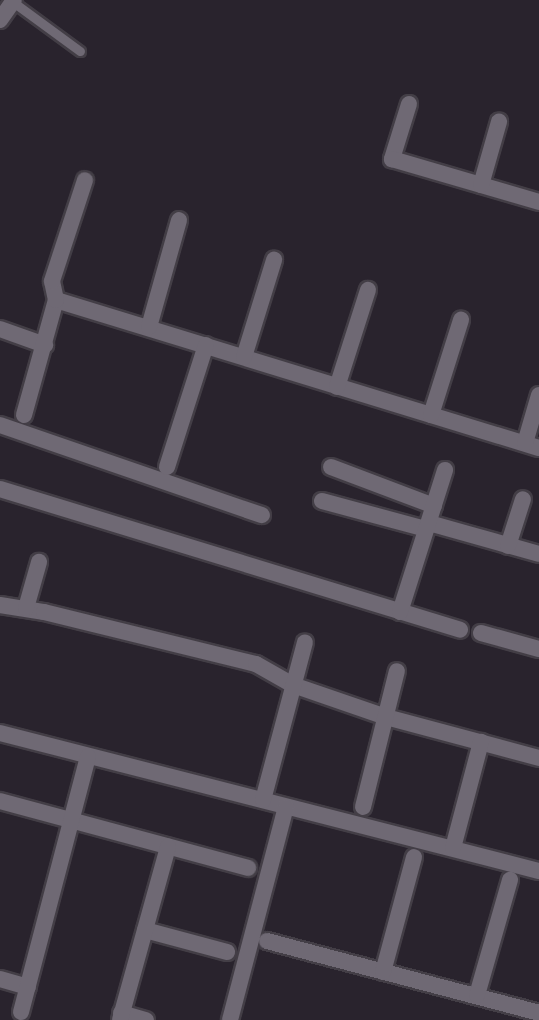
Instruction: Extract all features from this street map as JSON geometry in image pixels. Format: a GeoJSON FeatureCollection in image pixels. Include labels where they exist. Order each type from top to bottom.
{"type":"FeatureCollection","features":[{"type":"Feature","properties":{"kind":"street"},"geometry":{"type":"LineString","coordinates":[[0,20],[13,1]]}},
{"type":"Feature","properties":{"kind":"street"},"geometry":{"type":"LineString","coordinates":[[409,104],[392,159],[539,202]]}},
{"type":"Feature","properties":{"kind":"street"},"geometry":{"type":"LineString","coordinates":[[481,185],[499,123]]}},
{"type":"Feature","properties":{"kind":"street"},"geometry":{"type":"LineString","coordinates":[[24,415],[56,300],[52,281],[85,180]]}},
{"type":"Feature","properties":{"kind":"street"},"geometry":{"type":"LineString","coordinates":[[149,327],[179,220]]}},
{"type":"Feature","properties":{"kind":"street"},"geometry":{"type":"LineString","coordinates":[[244,357],[274,260]]}},
{"type":"Feature","properties":{"kind":"street"},"geometry":{"type":"LineString","coordinates":[[337,387],[368,290]]}},
{"type":"Feature","properties":{"kind":"street"},"geometry":{"type":"LineString","coordinates":[[56,300],[532,446],[539,395]]}},
{"type":"Feature","properties":{"kind":"street"},"geometry":{"type":"LineString","coordinates":[[431,415],[461,320]]}},
{"type":"Feature","properties":{"kind":"street"},"geometry":{"type":"LineString","coordinates":[[0,329],[45,345]]}},
{"type":"Feature","properties":{"kind":"street"},"geometry":{"type":"LineString","coordinates":[[167,466],[207,345]]}},
{"type":"Feature","properties":{"kind":"street"},"geometry":{"type":"LineString","coordinates":[[0,425],[262,515]]}},
{"type":"Feature","properties":{"kind":"street"},"geometry":{"type":"LineString","coordinates":[[332,467],[434,506]]}},
{"type":"Feature","properties":{"kind":"street"},"geometry":{"type":"LineString","coordinates":[[400,612],[445,470]]}},
{"type":"Feature","properties":{"kind":"street"},"geometry":{"type":"LineString","coordinates":[[0,489],[460,630]]}},
{"type":"Feature","properties":{"kind":"street"},"geometry":{"type":"LineString","coordinates":[[508,546],[523,499]]}},
{"type":"Feature","properties":{"kind":"street"},"geometry":{"type":"LineString","coordinates":[[322,501],[539,554]]}},
{"type":"Feature","properties":{"kind":"street"},"geometry":{"type":"LineString","coordinates":[[26,608],[39,562]]}},
{"type":"Feature","properties":{"kind":"street"},"geometry":{"type":"LineString","coordinates":[[0,604],[26,608],[256,664],[293,685],[387,717],[539,758]]}},
{"type":"Feature","properties":{"kind":"street"},"geometry":{"type":"LineString","coordinates":[[481,633],[539,650]]}},
{"type":"Feature","properties":{"kind":"street"},"geometry":{"type":"LineString","coordinates":[[262,800],[305,642]]}},
{"type":"Feature","properties":{"kind":"street"},"geometry":{"type":"LineString","coordinates":[[363,807],[397,671]]}},
{"type":"Feature","properties":{"kind":"street"},"geometry":{"type":"LineString","coordinates":[[0,733],[88,758],[539,871]]}},
{"type":"Feature","properties":{"kind":"street"},"geometry":{"type":"LineString","coordinates":[[453,848],[481,742]]}},
{"type":"Feature","properties":{"kind":"street"},"geometry":{"type":"LineString","coordinates":[[21,1012],[74,820],[88,758]]}},
{"type":"Feature","properties":{"kind":"street"},"geometry":{"type":"LineString","coordinates":[[0,801],[248,868]]}},
{"type":"Feature","properties":{"kind":"street"},"geometry":{"type":"LineString","coordinates":[[230,1020],[286,807]]}},
{"type":"Feature","properties":{"kind":"street"},"geometry":{"type":"LineString","coordinates":[[146,1020],[121,1017],[168,847]]}},
{"type":"Feature","properties":{"kind":"street"},"geometry":{"type":"LineString","coordinates":[[383,972],[414,858]]}},
{"type":"Feature","properties":{"kind":"street"},"geometry":{"type":"LineString","coordinates":[[477,995],[510,880]]}},
{"type":"Feature","properties":{"kind":"street"},"geometry":{"type":"LineString","coordinates":[[145,930],[227,952]]}},
{"type":"Feature","properties":{"kind":"street"},"geometry":{"type":"LineString","coordinates":[[267,941],[539,1013]]}},
{"type":"Feature","properties":{"kind":"street"},"geometry":{"type":"LineString","coordinates":[[0,979],[28,987]]}},
{"type":"Feature","properties":{"kind":"lane"},"geometry":{"type":"LineString","coordinates":[[13,1],[80,51]]}}]}
